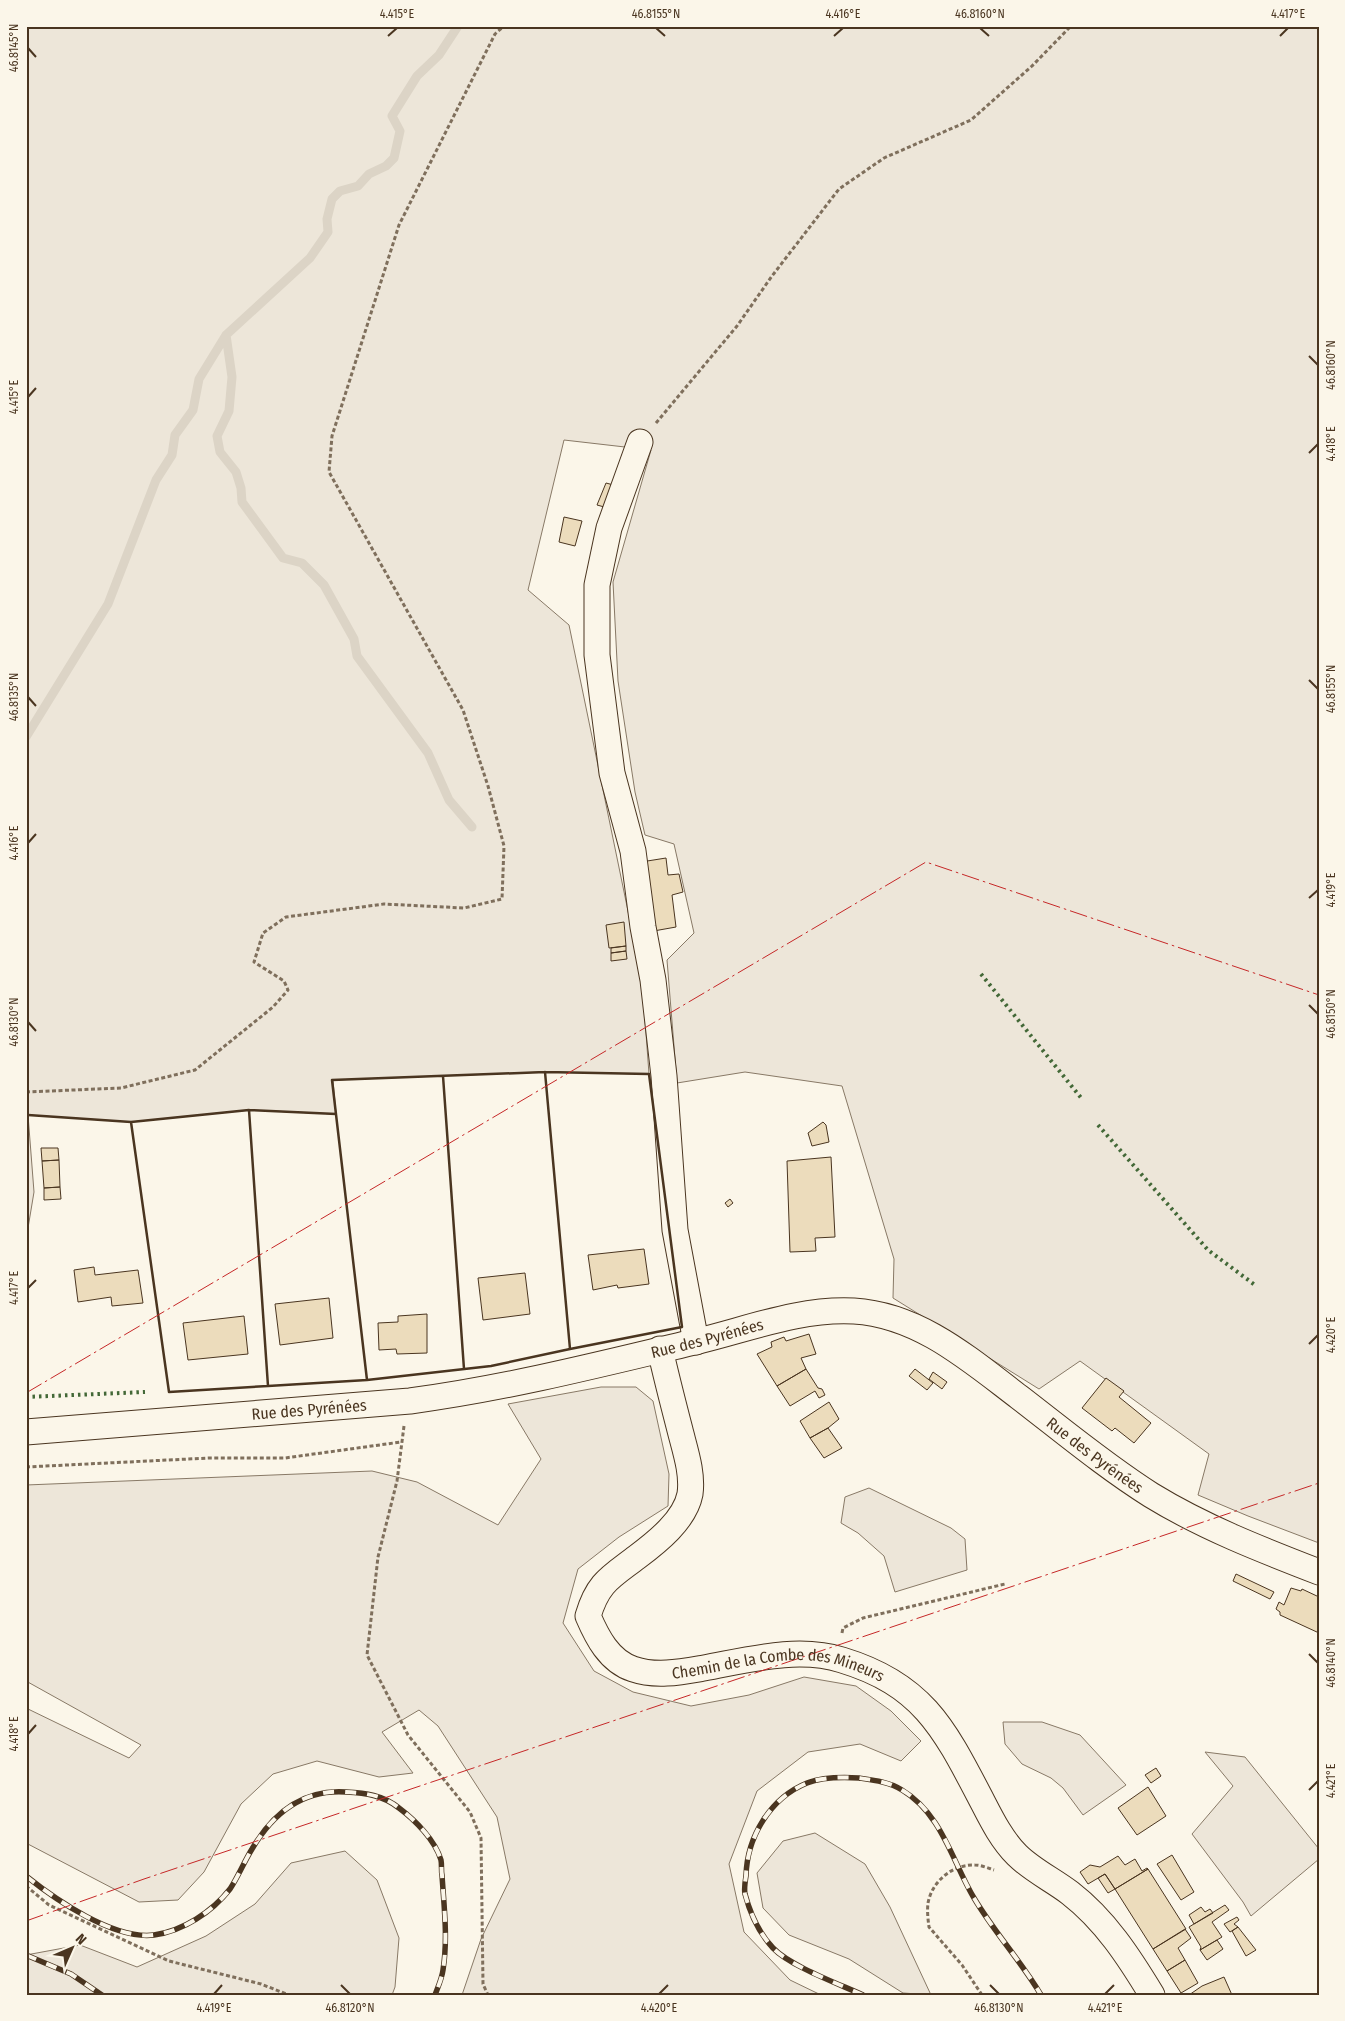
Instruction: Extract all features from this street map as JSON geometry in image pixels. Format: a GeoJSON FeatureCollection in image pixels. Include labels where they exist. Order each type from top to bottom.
{"type":"FeatureCollection","features":[{"type":"Feature","properties":{"kind":"street"},"geometry":{"type":"LineString","coordinates":[[640,442],[609,528],[597,584],[597,655],[612,773],[633,851],[643,927],[653,980],[664,1076],[675,1230],[696,1342]]}},
{"type":"Feature","properties":{"kind":"street","name":"Rue des Pyrénées"},"geometry":{"type":"LineString","coordinates":[[26,1432],[410,1402],[513,1384],[778,1321],[827,1311],[855,1311],[887,1316],[924,1329],[1114,1470],[1153,1496],[1228,1535],[1319,1572]]}},
{"type":"Feature","properties":{"kind":"street","name":"Chemin de la Combe des Mineurs"},"geometry":{"type":"LineString","coordinates":[[660,1349],[689,1466],[690,1494],[678,1518],[663,1536],[614,1574],[597,1592],[588,1616],[598,1640],[613,1657],[633,1669],[667,1674],[764,1657],[800,1654],[836,1658],[862,1666],[893,1680],[921,1704],[940,1725],[999,1832],[1017,1856],[1069,1892],[1112,1934],[1152,1995]]}},
{"type":"Feature","properties":{"kind":"path"},"geometry":{"type":"LineString","coordinates":[[26,1092],[121,1088],[195,1070],[273,1007],[288,990],[284,981],[254,962],[263,933],[286,917],[384,904],[464,908],[502,899],[504,846],[488,786],[463,710],[329,472],[332,436],[398,225],[495,34],[504,26]]}},
{"type":"Feature","properties":{"kind":"path"},"geometry":{"type":"LineString","coordinates":[[640,442],[737,326],[772,276],[839,189],[884,158],[971,120],[1032,66],[1071,26]]}},
{"type":"Feature","properties":{"kind":"path"},"geometry":{"type":"LineString","coordinates":[[410,1402],[401,1442],[396,1481],[378,1556],[368,1655],[408,1736],[470,1812],[481,1838],[483,1984],[488,1995]]}},
{"type":"Feature","properties":{"kind":"path"},"geometry":{"type":"LineString","coordinates":[[26,1467],[209,1458],[285,1458],[401,1442]]}},
{"type":"Feature","properties":{"kind":"path"},"geometry":{"type":"LineString","coordinates":[[836,1658],[843,1628],[863,1618],[1006,1584]]}},
{"type":"Feature","properties":{"kind":"path"},"geometry":{"type":"LineString","coordinates":[[982,1995],[962,1965],[928,1927],[928,1903],[945,1874],[958,1867],[976,1864],[998,1871],[1032,1866]]}},
{"type":"Feature","properties":{"kind":"path"},"geometry":{"type":"LineString","coordinates":[[26,1886],[48,1905],[169,1961],[261,1984],[289,1995]]}},
{"type":"Feature","properties":{"kind":"shaded area"},"geometry":{"type":"Polygon","coordinates":[[[26,26],[1319,26],[1319,1543],[1198,1495],[1209,1454],[1080,1361],[1039,1389],[893,1298],[894,1259],[842,1086],[745,1072],[677,1083],[667,960],[694,933],[674,844],[645,835],[635,792],[618,681],[613,582],[651,450],[564,440],[528,590],[569,625],[642,979],[649,1074],[545,1072],[333,1080],[336,1114],[249,1110],[131,1122],[28,1115],[34,1192],[26,1240],[26,26]]]}},
{"type":"Feature","properties":{"kind":"shaded area"},"geometry":{"type":"Polygon","coordinates":[[[601,1387],[636,1387],[653,1401],[669,1474],[668,1506],[619,1537],[578,1569],[563,1623],[594,1671],[633,1692],[691,1706],[749,1695],[804,1677],[856,1686],[891,1711],[921,1741],[901,1761],[860,1744],[808,1752],[757,1791],[729,1864],[744,1932],[790,1980],[821,1995],[462,1995],[481,1939],[510,1879],[497,1817],[438,1726],[419,1710],[382,1732],[413,1773],[379,1777],[317,1761],[273,1774],[241,1804],[204,1872],[178,1900],[139,1902],[26,1843],[26,1708],[129,1758],[141,1745],[26,1681],[26,1485],[372,1471],[417,1482],[498,1525],[541,1459],[508,1404],[601,1387]]]}},
{"type":"Feature","properties":{"kind":"shaded area"},"geometry":{"type":"Polygon","coordinates":[[[869,1488],[951,1528],[965,1539],[967,1570],[895,1592],[884,1556],[858,1533],[841,1523],[845,1497],[869,1488]]]}},
{"type":"Feature","properties":{"kind":"shaded area"},"geometry":{"type":"Polygon","coordinates":[[[1003,1722],[1042,1722],[1080,1735],[1126,1785],[1083,1815],[1063,1788],[1051,1778],[1022,1764],[1005,1744],[1003,1722]]]}},
{"type":"Feature","properties":{"kind":"shaded area"},"geometry":{"type":"Polygon","coordinates":[[[1205,1752],[1245,1757],[1319,1849],[1319,1859],[1251,1916],[1243,1902],[1192,1834],[1233,1786],[1205,1752]]]}},
{"type":"Feature","properties":{"kind":"shaded area"},"geometry":{"type":"Polygon","coordinates":[[[815,1833],[865,1864],[890,1907],[931,1995],[903,1993],[849,1959],[789,1935],[763,1908],[757,1873],[783,1841],[815,1833]]]}},
{"type":"Feature","properties":{"kind":"shaded area"},"geometry":{"type":"Polygon","coordinates":[[[345,1851],[377,1880],[399,1938],[395,1987],[392,1995],[26,1995],[26,1955],[80,1945],[137,1967],[206,1936],[255,1904],[291,1863],[345,1851]]]}},
{"type":"Feature","properties":{"kind":"building"},"geometry":{"type":"Polygon","coordinates":[[[606,483],[621,487],[608,508],[597,505],[606,483]]]}},
{"type":"Feature","properties":{"kind":"building"},"geometry":{"type":"Polygon","coordinates":[[[564,517],[582,521],[575,546],[559,542],[564,517]]]}},
{"type":"Feature","properties":{"kind":"building"},"geometry":{"type":"Polygon","coordinates":[[[666,858],[668,875],[679,874],[683,892],[672,895],[676,927],[648,932],[641,862],[666,858]]]}},
{"type":"Feature","properties":{"kind":"building"},"geometry":{"type":"Polygon","coordinates":[[[624,922],[626,946],[609,948],[606,925],[624,922]]]}},
{"type":"Feature","properties":{"kind":"building"},"geometry":{"type":"Polygon","coordinates":[[[626,946],[626,951],[611,953],[611,948],[626,946]]]}},
{"type":"Feature","properties":{"kind":"building"},"geometry":{"type":"Polygon","coordinates":[[[626,951],[627,959],[611,961],[611,953],[626,951]]]}},
{"type":"Feature","properties":{"kind":"building"},"geometry":{"type":"Polygon","coordinates":[[[823,1122],[826,1125],[829,1142],[812,1146],[808,1133],[823,1122]]]}},
{"type":"Feature","properties":{"kind":"building"},"geometry":{"type":"Polygon","coordinates":[[[41,1148],[58,1148],[59,1160],[42,1161],[41,1148]]]}},
{"type":"Feature","properties":{"kind":"building"},"geometry":{"type":"Polygon","coordinates":[[[831,1157],[835,1237],[815,1238],[816,1251],[790,1252],[787,1161],[831,1157]]]}},
{"type":"Feature","properties":{"kind":"building"},"geometry":{"type":"Polygon","coordinates":[[[59,1160],[60,1187],[44,1188],[42,1161],[59,1160]]]}},
{"type":"Feature","properties":{"kind":"building"},"geometry":{"type":"Polygon","coordinates":[[[60,1187],[61,1199],[44,1200],[44,1188],[60,1187]]]}},
{"type":"Feature","properties":{"kind":"building"},"geometry":{"type":"Polygon","coordinates":[[[730,1199],[733,1203],[728,1207],[725,1203],[730,1199]]]}},
{"type":"Feature","properties":{"kind":"building"},"geometry":{"type":"Polygon","coordinates":[[[644,1249],[649,1284],[618,1288],[617,1285],[593,1290],[588,1255],[644,1249]]]}},
{"type":"Feature","properties":{"kind":"building"},"geometry":{"type":"Polygon","coordinates":[[[94,1267],[95,1275],[138,1270],[143,1303],[112,1306],[111,1297],[78,1302],[74,1270],[94,1267]]]}},
{"type":"Feature","properties":{"kind":"building"},"geometry":{"type":"Polygon","coordinates":[[[525,1273],[530,1314],[483,1320],[478,1278],[525,1273]]]}},
{"type":"Feature","properties":{"kind":"building"},"geometry":{"type":"Polygon","coordinates":[[[329,1298],[333,1338],[280,1345],[275,1304],[329,1298]]]}},
{"type":"Feature","properties":{"kind":"building"},"geometry":{"type":"Polygon","coordinates":[[[427,1314],[427,1353],[397,1354],[396,1349],[379,1350],[378,1323],[398,1322],[398,1316],[427,1314]]]}},
{"type":"Feature","properties":{"kind":"building"},"geometry":{"type":"Polygon","coordinates":[[[244,1316],[248,1354],[188,1360],[183,1323],[244,1316]]]}},
{"type":"Feature","properties":{"kind":"building"},"geometry":{"type":"Polygon","coordinates":[[[809,1334],[816,1354],[801,1358],[806,1369],[777,1386],[757,1354],[772,1347],[771,1342],[784,1337],[786,1341],[809,1334]]]}},
{"type":"Feature","properties":{"kind":"building"},"geometry":{"type":"Polygon","coordinates":[[[806,1369],[818,1388],[822,1389],[825,1395],[819,1398],[815,1391],[790,1406],[777,1386],[806,1369]]]}},
{"type":"Feature","properties":{"kind":"building"},"geometry":{"type":"Polygon","coordinates":[[[915,1369],[933,1383],[927,1390],[909,1376],[915,1369]]]}},
{"type":"Feature","properties":{"kind":"building"},"geometry":{"type":"Polygon","coordinates":[[[933,1372],[947,1382],[942,1389],[929,1379],[933,1372]]]}},
{"type":"Feature","properties":{"kind":"building"},"geometry":{"type":"Polygon","coordinates":[[[1106,1378],[1124,1391],[1119,1397],[1151,1423],[1134,1443],[1115,1428],[1112,1431],[1082,1408],[1106,1378]]]}},
{"type":"Feature","properties":{"kind":"building"},"geometry":{"type":"Polygon","coordinates":[[[829,1402],[839,1419],[810,1438],[800,1421],[829,1402]]]}},
{"type":"Feature","properties":{"kind":"building"},"geometry":{"type":"Polygon","coordinates":[[[828,1428],[842,1448],[824,1458],[810,1438],[828,1428]]]}},
{"type":"Feature","properties":{"kind":"building"},"geometry":{"type":"Polygon","coordinates":[[[1236,1574],[1274,1592],[1270,1599],[1233,1581],[1236,1574]]]}},
{"type":"Feature","properties":{"kind":"building"},"geometry":{"type":"Polygon","coordinates":[[[1291,1588],[1301,1591],[1302,1589],[1319,1597],[1319,1633],[1280,1615],[1280,1612],[1276,1609],[1279,1602],[1284,1605],[1291,1588]]]}},
{"type":"Feature","properties":{"kind":"building"},"geometry":{"type":"Polygon","coordinates":[[[1156,1768],[1161,1776],[1151,1783],[1145,1775],[1156,1768]]]}},
{"type":"Feature","properties":{"kind":"building"},"geometry":{"type":"Polygon","coordinates":[[[1148,1787],[1166,1816],[1137,1835],[1118,1808],[1148,1787]]]}},
{"type":"Feature","properties":{"kind":"building"},"geometry":{"type":"Polygon","coordinates":[[[1172,1855],[1194,1892],[1181,1900],[1157,1864],[1172,1855]]]}},
{"type":"Feature","properties":{"kind":"building"},"geometry":{"type":"Polygon","coordinates":[[[1118,1856],[1125,1865],[1135,1859],[1142,1871],[1148,1869],[1115,1889],[1105,1874],[1088,1884],[1080,1872],[1090,1865],[1100,1867],[1118,1856]]]}},
{"type":"Feature","properties":{"kind":"building"},"geometry":{"type":"Polygon","coordinates":[[[1148,1869],[1186,1929],[1153,1949],[1115,1889],[1148,1869]]]}},
{"type":"Feature","properties":{"kind":"building"},"geometry":{"type":"Polygon","coordinates":[[[1105,1874],[1115,1889],[1108,1893],[1098,1878],[1105,1874]]]}},
{"type":"Feature","properties":{"kind":"building"},"geometry":{"type":"Polygon","coordinates":[[[1225,1905],[1229,1910],[1212,1922],[1222,1937],[1200,1950],[1201,1947],[1189,1927],[1225,1905]]]}},
{"type":"Feature","properties":{"kind":"building"},"geometry":{"type":"Polygon","coordinates":[[[1201,1907],[1205,1912],[1210,1909],[1213,1913],[1194,1924],[1189,1915],[1201,1907]]]}},
{"type":"Feature","properties":{"kind":"building"},"geometry":{"type":"Polygon","coordinates":[[[1237,1917],[1239,1920],[1234,1924],[1238,1927],[1230,1932],[1224,1924],[1237,1917]]]}},
{"type":"Feature","properties":{"kind":"building"},"geometry":{"type":"Polygon","coordinates":[[[1238,1927],[1256,1950],[1246,1956],[1232,1931],[1238,1927]]]}},
{"type":"Feature","properties":{"kind":"building"},"geometry":{"type":"Polygon","coordinates":[[[1185,1929],[1191,1938],[1178,1948],[1185,1960],[1167,1971],[1153,1949],[1185,1929]]]}},
{"type":"Feature","properties":{"kind":"building"},"geometry":{"type":"Polygon","coordinates":[[[1217,1940],[1223,1949],[1207,1960],[1200,1950],[1217,1940]]]}},
{"type":"Feature","properties":{"kind":"building"},"geometry":{"type":"Polygon","coordinates":[[[1185,1960],[1198,1983],[1181,1993],[1167,1971],[1185,1960]]]}},
{"type":"Feature","properties":{"kind":"building"},"geometry":{"type":"Polygon","coordinates":[[[1224,1977],[1232,1995],[1189,1995],[1202,1986],[1224,1977]]]}},
{"type":"Feature","properties":{"kind":"waterway"},"geometry":{"type":"LineString","coordinates":[[26,737],[108,604],[156,480],[172,455],[175,435],[193,410],[199,379],[226,335],[310,258],[328,232],[327,219],[332,199],[340,191],[358,186],[369,174],[386,166],[394,158],[400,131],[392,116],[417,76],[439,55],[458,26]]}},
{"type":"Feature","properties":{"kind":"waterway"},"geometry":{"type":"LineString","coordinates":[[226,335],[232,377],[229,411],[217,436],[220,452],[236,472],[241,488],[242,502],[283,558],[302,563],[324,585],[354,639],[357,656],[428,753],[449,800],[472,827]]}},
{"type":"Feature","properties":{"kind":"railway"},"geometry":{"type":"LineString","coordinates":[[863,1995],[803,1968],[781,1955],[773,1948],[759,1929],[745,1894],[747,1861],[756,1833],[763,1820],[782,1798],[807,1783],[819,1780],[859,1778],[881,1782],[897,1787],[916,1800],[937,1825],[966,1884],[982,1911],[1041,1995]]}},
{"type":"Feature","properties":{"kind":"railway"},"geometry":{"type":"LineString","coordinates":[[26,1876],[69,1907],[104,1925],[138,1935],[165,1933],[186,1925],[206,1913],[223,1897],[230,1889],[260,1836],[280,1814],[291,1806],[303,1799],[330,1792],[353,1792],[374,1796],[387,1800],[411,1818],[424,1831],[434,1845],[441,1860],[445,1946],[442,1973],[435,1995]]}},
{"type":"Feature","properties":{"kind":"railway"},"geometry":{"type":"LineString","coordinates":[[26,1955],[71,1974],[102,1995]]}},
{"type":"Feature","properties":{"kind":"hedge"},"geometry":{"type":"LineString","coordinates":[[981,974],[1082,1099]]}},
{"type":"Feature","properties":{"kind":"hedge"},"geometry":{"type":"LineString","coordinates":[[1098,1125],[1208,1250],[1255,1285]]}},
{"type":"Feature","properties":{"kind":"hedge"},"geometry":{"type":"LineString","coordinates":[[26,1397],[145,1392]]}},
{"type":"Feature","properties":{"kind":"wall"},"geometry":{"type":"LineString","coordinates":[[545,1072],[649,1074],[682,1327],[570,1349],[545,1072]]}},
{"type":"Feature","properties":{"kind":"wall"},"geometry":{"type":"LineString","coordinates":[[545,1072],[332,1080],[367,1380],[491,1366],[570,1349]]}},
{"type":"Feature","properties":{"kind":"wall"},"geometry":{"type":"LineString","coordinates":[[443,1076],[464,1369]]}},
{"type":"Feature","properties":{"kind":"wall"},"geometry":{"type":"LineString","coordinates":[[249,1110],[131,1122],[169,1392],[268,1386]]}},
{"type":"Feature","properties":{"kind":"wall"},"geometry":{"type":"LineString","coordinates":[[336,1114],[249,1110],[268,1386],[367,1380]]}},
{"type":"Feature","properties":{"kind":"wall"},"geometry":{"type":"LineString","coordinates":[[28,1115],[131,1122]]}},
{"type":"Feature","properties":{"kind":"power"},"geometry":{"type":"LineString","coordinates":[[26,1393],[926,862],[1319,995]]}},
{"type":"Feature","properties":{"kind":"power"},"geometry":{"type":"LineString","coordinates":[[26,1921],[144,1879],[1319,1483]]}}]}
